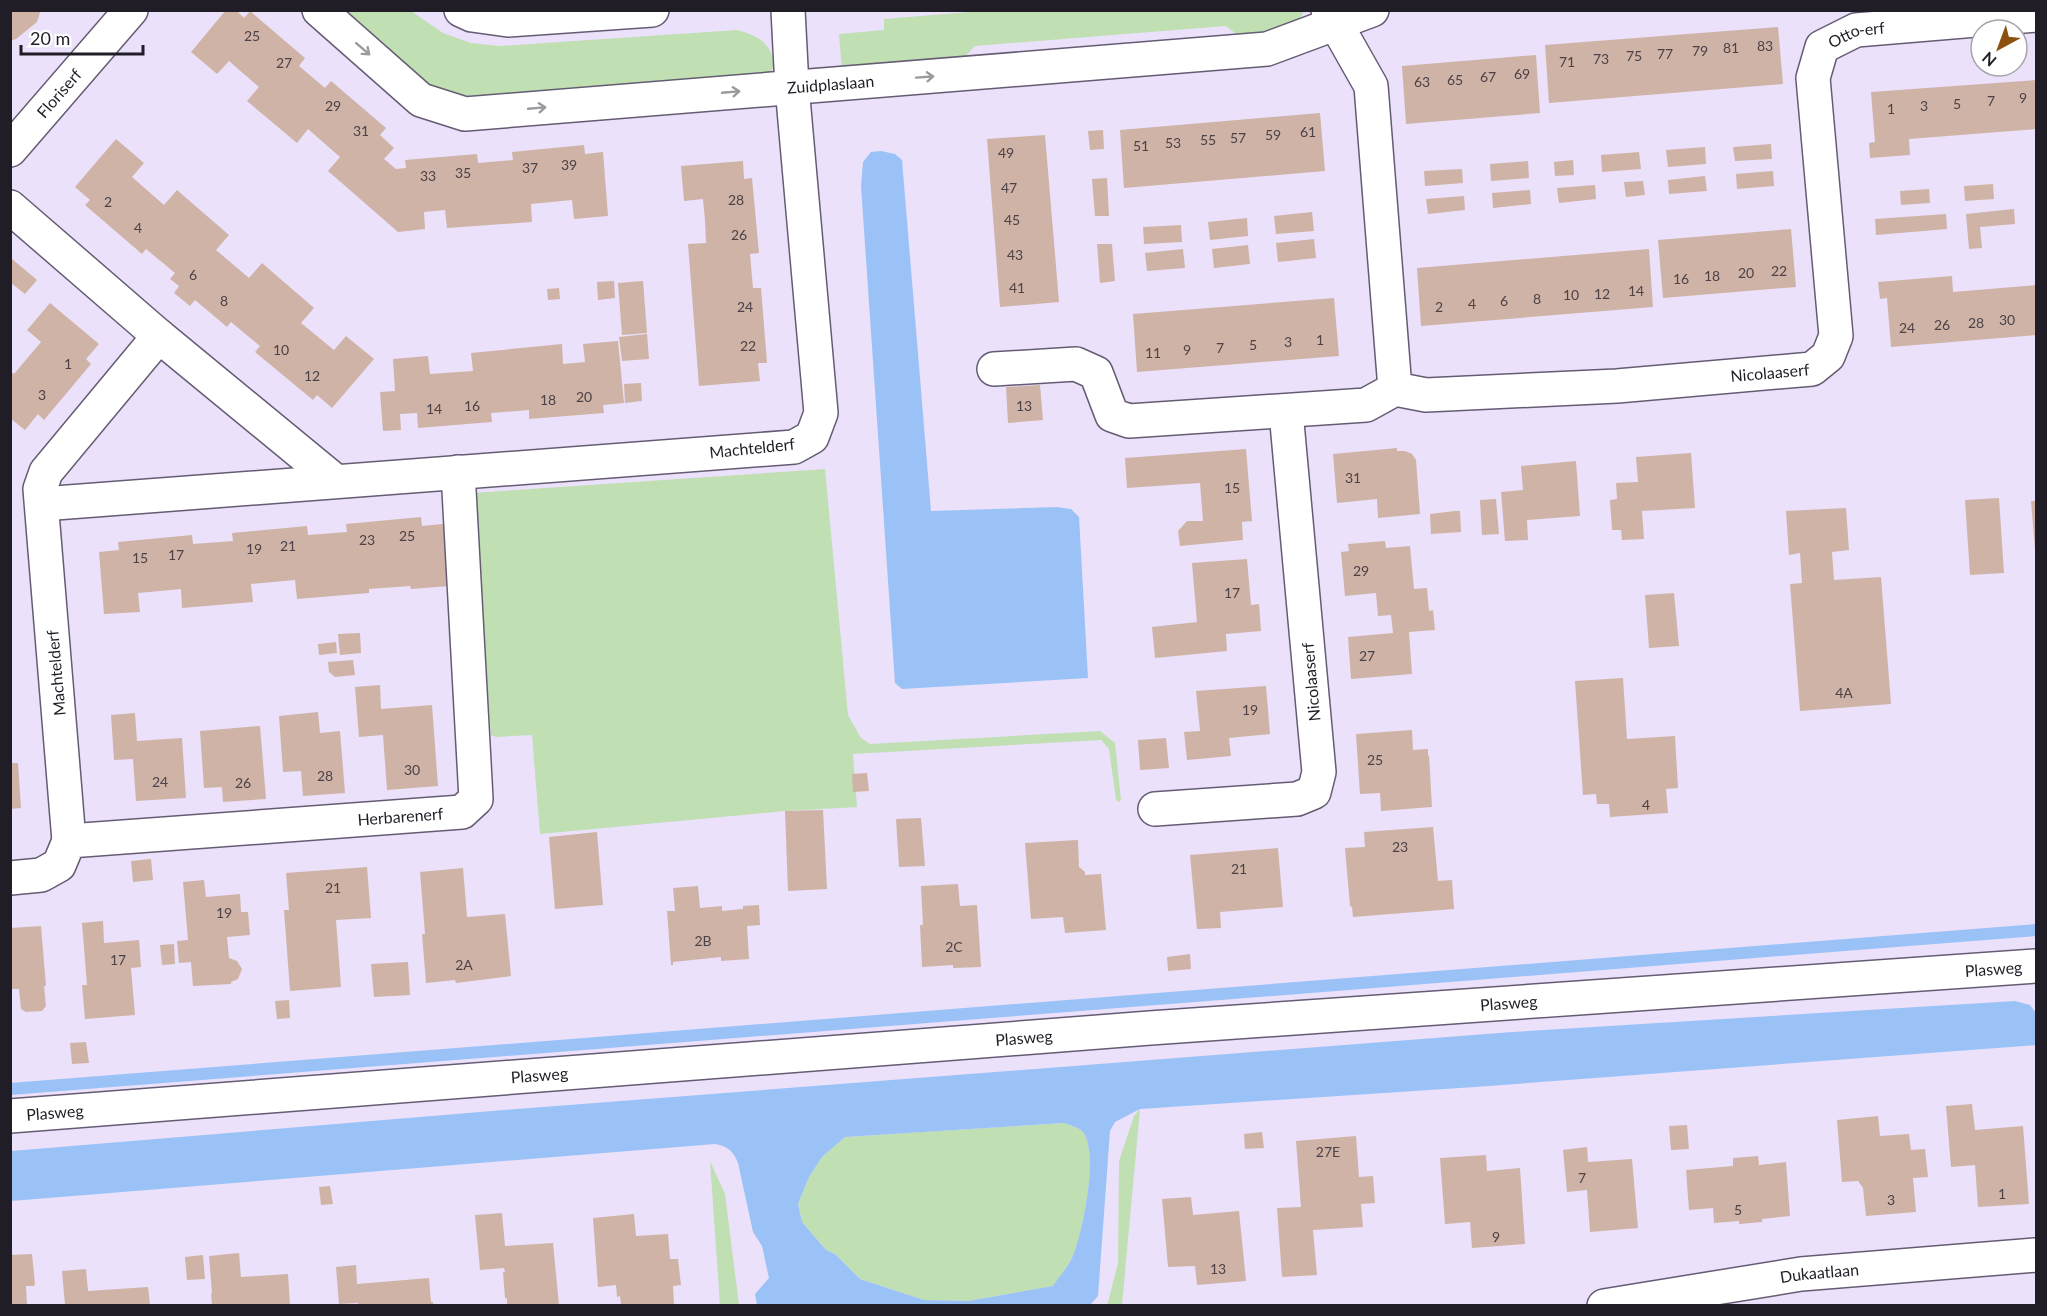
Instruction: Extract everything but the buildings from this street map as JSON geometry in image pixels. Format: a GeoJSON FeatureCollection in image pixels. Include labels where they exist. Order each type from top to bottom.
{"type":"FeatureCollection","features":[{"type":"Feature","properties":{"kind":"street","name":"Floriserf"},"geometry":{"type":"LineString","coordinates":[[10,150],[131,10]]}},
{"type":"Feature","properties":{"kind":"street","name":"Zuidplaslaan"},"geometry":{"type":"LineString","coordinates":[[319,10],[421,100],[465,114],[1267,49],[1332,17],[1372,10]]}},
{"type":"Feature","properties":{"kind":"street"},"geometry":{"type":"LineString","coordinates":[[461,10],[472,15],[508,20],[652,10]]}},
{"type":"Feature","properties":{"kind":"street","name":"Machtelderf"},"geometry":{"type":"LineString","coordinates":[[42,504],[334,480],[794,447],[812,437],[820,413],[792,87],[788,10]]}},
{"type":"Feature","properties":{"kind":"street","name":"Otto-erf"},"geometry":{"type":"LineString","coordinates":[[1822,47],[1856,30],[2037,15]]}},
{"type":"Feature","properties":{"kind":"street"},"geometry":{"type":"LineString","coordinates":[[994,369],[1076,364],[1096,373],[1112,415],[1129,421],[1366,405],[1395,388],[1371,86],[1332,17]]}},
{"type":"Feature","properties":{"kind":"street","name":"Nicolaaserf"},"geometry":{"type":"LineString","coordinates":[[1395,388],[1426,395],[1617,386],[1812,369],[1828,356],[1836,336],[1813,78],[1822,47]]}},
{"type":"Feature","properties":{"kind":"street"},"geometry":{"type":"LineString","coordinates":[[10,207],[159,336],[334,480]]}},
{"type":"Feature","properties":{"kind":"street","name":"Machtelderf"},"geometry":{"type":"LineString","coordinates":[[69,842],[40,489],[46,472],[159,336]]}},
{"type":"Feature","properties":{"kind":"street","name":"Nicolaaserf"},"geometry":{"type":"LineString","coordinates":[[1155,809],[1297,800],[1314,792],[1319,772],[1286,412]]}},
{"type":"Feature","properties":{"kind":"street","name":"Herbarenerf"},"geometry":{"type":"LineString","coordinates":[[69,842],[462,812],[476,799],[458,472]]}},
{"type":"Feature","properties":{"kind":"street"},"geometry":{"type":"LineString","coordinates":[[10,878],[41,875],[59,865],[69,842]]}},
{"type":"Feature","properties":{"kind":"street","name":"Plasweg"},"geometry":{"type":"LineString","coordinates":[[10,1116],[1162,1027],[2037,966]]}},
{"type":"Feature","properties":{"kind":"street","name":"Dukaatlaan"},"geometry":{"type":"LineString","coordinates":[[1604,1305],[1801,1274],[2037,1255]]}},
{"type":"Feature","properties":{"kind":"green space"},"geometry":{"type":"Polygon","coordinates":[[[334,11],[411,11],[443,33],[471,43],[499,46],[737,30],[755,36],[764,43],[774,64],[763,77],[469,100],[438,97],[334,11]]]}},
{"type":"Feature","properties":{"kind":"green space"},"geometry":{"type":"Polygon","coordinates":[[[982,11],[1304,11],[1293,25],[1286,29],[1243,39],[1226,26],[975,46],[960,62],[842,71],[839,34],[884,30],[884,19],[982,11]]]}},
{"type":"Feature","properties":{"kind":"green space"},"geometry":{"type":"Polygon","coordinates":[[[825,469],[848,715],[861,738],[870,744],[1100,731],[1115,743],[1121,800],[1119,802],[1116,800],[1109,749],[1101,740],[853,754],[857,807],[785,811],[540,834],[532,735],[496,737],[491,735],[473,493],[825,469]]]}},
{"type":"Feature","properties":{"kind":"green space"},"geometry":{"type":"Polygon","coordinates":[[[1140,1109],[1122,1305],[1107,1306],[1118,1263],[1119,1161],[1134,1116],[1140,1109]]]}},
{"type":"Feature","properties":{"kind":"green space"},"geometry":{"type":"Polygon","coordinates":[[[1064,1123],[1081,1130],[1087,1139],[1090,1172],[1085,1212],[1076,1247],[1070,1262],[1054,1286],[968,1301],[924,1300],[860,1279],[835,1254],[826,1250],[802,1222],[798,1204],[809,1177],[822,1157],[845,1137],[1064,1123]]]}},
{"type":"Feature","properties":{"kind":"green space"},"geometry":{"type":"Polygon","coordinates":[[[710,1161],[725,1194],[739,1305],[720,1305],[710,1161]]]}},
{"type":"Feature","properties":{"kind":"water"},"geometry":{"type":"Polygon","coordinates":[[[881,151],[895,154],[902,160],[931,511],[1056,507],[1071,509],[1079,517],[1088,678],[902,689],[895,683],[861,186],[863,162],[871,152],[881,151]]]}},
{"type":"Feature","properties":{"kind":"water"},"geometry":{"type":"Polygon","coordinates":[[[2015,1001],[2030,1005],[2036,1013],[2036,1045],[1475,1087],[1140,1109],[1115,1122],[1110,1131],[1098,1296],[1090,1305],[757,1305],[755,1294],[769,1278],[762,1246],[753,1232],[738,1163],[732,1152],[715,1144],[11,1201],[11,1151],[517,1109],[1512,1032],[2015,1001]],[[1064,1123],[845,1137],[822,1157],[809,1177],[798,1204],[802,1222],[826,1250],[835,1254],[860,1279],[924,1300],[968,1301],[1053,1286],[1070,1262],[1076,1247],[1085,1212],[1090,1172],[1087,1139],[1081,1130],[1064,1123]]]}},
{"type":"Feature","properties":{"kind":"waterway"},"geometry":{"type":"LineString","coordinates":[[10,1089],[2036,930]]}}]}
